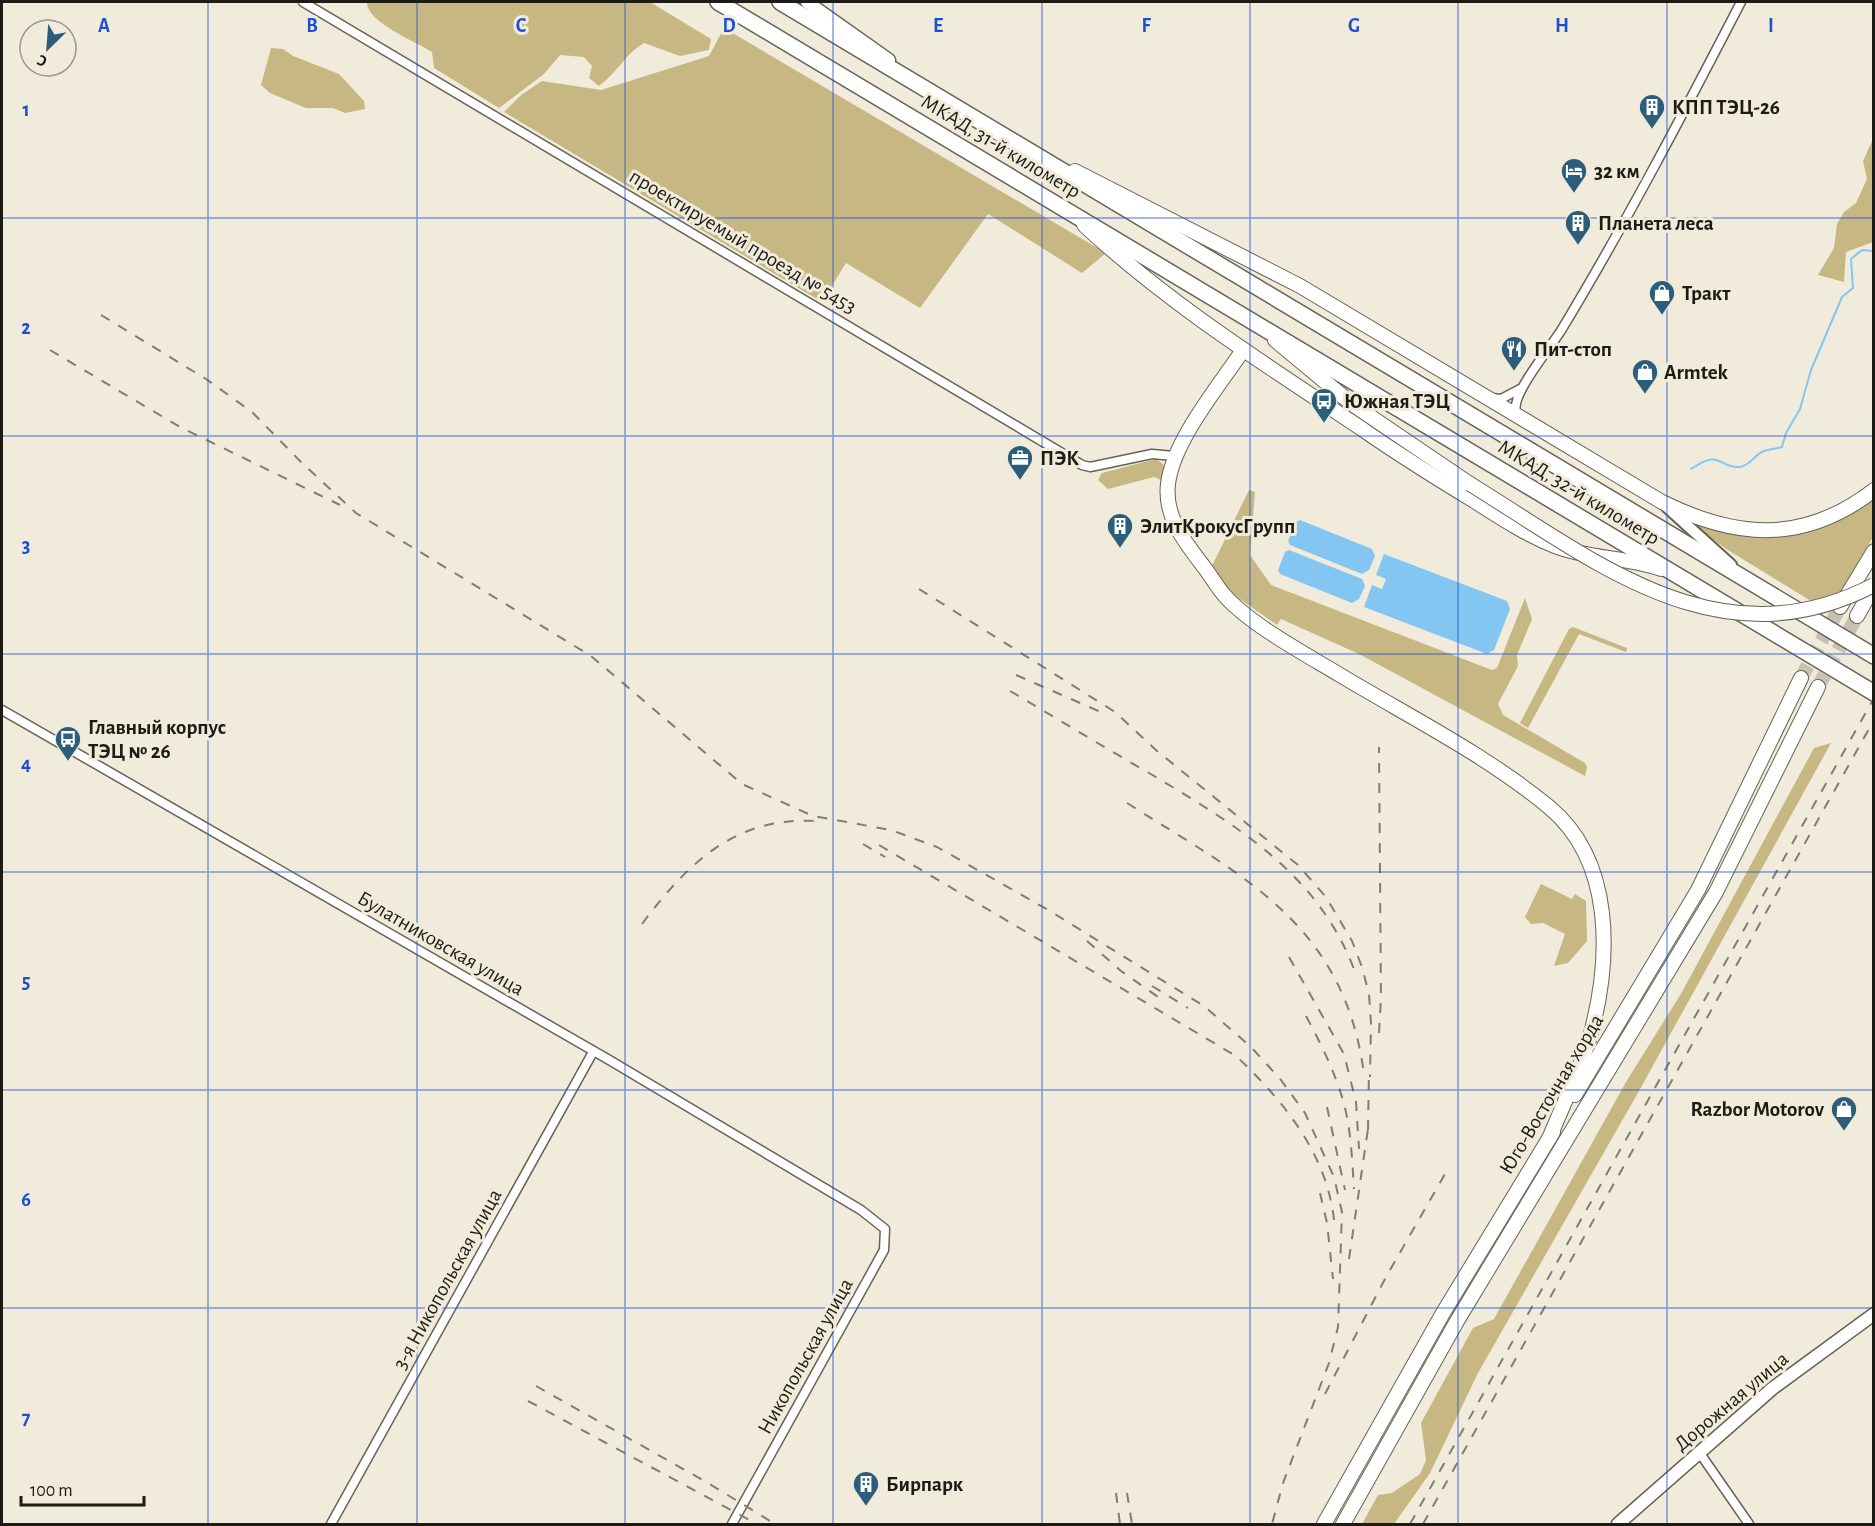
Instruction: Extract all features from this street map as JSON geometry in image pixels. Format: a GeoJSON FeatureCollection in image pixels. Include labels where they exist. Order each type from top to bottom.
{"type":"FeatureCollection","features":[{"type":"Feature","properties":{"kind":"highway","name":"МКАД, 31-й километр"},"geometry":{"type":"LineString","coordinates":[[718,2],[1262,328]]}},
{"type":"Feature","properties":{"kind":"highway","name":"МКАД, 31-й километр"},"geometry":{"type":"LineString","coordinates":[[780,2],[1288,305]]}},
{"type":"Feature","properties":{"kind":"highway","name":"МКАД, 32-й километр"},"geometry":{"type":"LineString","coordinates":[[1288,305],[1870,654]]}},
{"type":"Feature","properties":{"kind":"highway","name":"МКАД, 32-й километр"},"geometry":{"type":"LineString","coordinates":[[1262,328],[1874,693]]}},
{"type":"Feature","properties":{"kind":"main road"},"geometry":{"type":"LineString","coordinates":[[807,2],[925,88]]}},
{"type":"Feature","properties":{"kind":"main road"},"geometry":{"type":"LineString","coordinates":[[973,117],[1300,286],[1662,502],[1716,525],[1771,530],[1802,526],[1828,518],[1850,507],[1874,490]]}},
{"type":"Feature","properties":{"kind":"main road"},"geometry":{"type":"LineString","coordinates":[[1067,210],[1146,281],[1243,350],[1387,446],[1523,531],[1569,550],[1635,562],[1679,576]]}},
{"type":"Feature","properties":{"kind":"main road"},"geometry":{"type":"LineString","coordinates":[[1262,328],[1338,393],[1470,484],[1632,581],[1673,599],[1702,608],[1748,614],[1790,611],[1827,603],[1874,586]]}},
{"type":"Feature","properties":{"kind":"main road"},"geometry":{"type":"LineString","coordinates":[[1243,350],[1174,456],[1168,486],[1172,517],[1179,533],[1225,596],[1242,611],[1314,659],[1492,766],[1550,808],[1571,831],[1589,860],[1599,889],[1604,920],[1598,995],[1591,1033],[1549,1139]]}},
{"type":"Feature","properties":{"kind":"main road"},"geometry":{"type":"LineString","coordinates":[[1840,607],[1874,550]]}},
{"type":"Feature","properties":{"kind":"main road"},"geometry":{"type":"LineString","coordinates":[[1857,616],[1874,586]]}},
{"type":"Feature","properties":{"kind":"main road","name":"Юго-Восточная хорда"},"geometry":{"type":"LineString","coordinates":[[1324,1524],[1443,1313],[1702,883],[1801,678]]}},
{"type":"Feature","properties":{"kind":"main road","name":"Юго-Восточная хорда"},"geometry":{"type":"LineString","coordinates":[[1343,1524],[1457,1321],[1716,892],[1818,687]]}},
{"type":"Feature","properties":{"kind":"main road","name":"Дорожная улица"},"geometry":{"type":"LineString","coordinates":[[1618,1524],[1773,1388],[1874,1314]]}},
{"type":"Feature","properties":{"kind":"street","name":"проектируемый проезд № 5453"},"geometry":{"type":"LineString","coordinates":[[303,2],[1082,465],[1090,466],[1152,453],[1174,456]]}},
{"type":"Feature","properties":{"kind":"street"},"geometry":{"type":"LineString","coordinates":[[1519,416],[1514,406],[1523,387],[1550,348],[1619,230],[1741,2]]}},
{"type":"Feature","properties":{"kind":"street"},"geometry":{"type":"LineString","coordinates":[[1487,398],[1506,397],[1523,387]]}},
{"type":"Feature","properties":{"kind":"street"},"geometry":{"type":"LineString","coordinates":[[1662,502],[1751,584]]}},
{"type":"Feature","properties":{"kind":"street","name":"Булатниковская улица"},"geometry":{"type":"LineString","coordinates":[[2,710],[594,1052],[861,1210]]}},
{"type":"Feature","properties":{"kind":"street","name":"3-я Никопольская улица"},"geometry":{"type":"LineString","coordinates":[[331,1524],[594,1052]]}},
{"type":"Feature","properties":{"kind":"street","name":"Никопольская улица"},"geometry":{"type":"LineString","coordinates":[[732,1524],[884,1250],[885,1229],[861,1210]]}},
{"type":"Feature","properties":{"kind":"street"},"geometry":{"type":"LineString","coordinates":[[1699,1452],[1749,1524]]}},
{"type":"Feature","properties":{"kind":"shaded area"},"geometry":{"type":"Polygon","coordinates":[[[367,2],[650,2],[711,39],[709,50],[680,56],[644,43],[599,86],[589,78],[592,66],[584,57],[560,55],[544,74],[499,108],[434,68],[432,52],[383,24],[374,17],[367,2]]]}},
{"type":"Feature","properties":{"kind":"shaded area"},"geometry":{"type":"Polygon","coordinates":[[[724,28],[1106,253],[1082,273],[988,214],[920,308],[846,263],[822,302],[504,112],[521,95],[542,81],[601,90],[709,56],[724,28]]]}},
{"type":"Feature","properties":{"kind":"shaded area"},"geometry":{"type":"Polygon","coordinates":[[[271,48],[283,49],[293,56],[339,74],[364,101],[365,109],[345,113],[333,108],[306,108],[270,93],[261,85],[271,48]]]}},
{"type":"Feature","properties":{"kind":"shaded area"},"geometry":{"type":"Polygon","coordinates":[[[1873,139],[1873,242],[1846,252],[1844,282],[1818,275],[1834,248],[1837,224],[1844,212],[1856,203],[1867,179],[1863,161],[1873,139]]]}},
{"type":"Feature","properties":{"kind":"shaded area"},"geometry":{"type":"Polygon","coordinates":[[[1156,459],[1163,464],[1166,471],[1161,480],[1154,477],[1108,489],[1098,480],[1102,473],[1156,459]]]}},
{"type":"Feature","properties":{"kind":"shaded area"},"geometry":{"type":"Polygon","coordinates":[[[1249,490],[1255,492],[1250,555],[1271,585],[1492,670],[1497,668],[1525,598],[1532,619],[1517,655],[1518,666],[1498,704],[1503,715],[1585,763],[1587,767],[1585,776],[1359,654],[1281,619],[1277,625],[1230,592],[1211,568],[1249,490]]]}},
{"type":"Feature","properties":{"kind":"shaded area"},"geometry":{"type":"Polygon","coordinates":[[[1873,500],[1873,537],[1829,612],[1731,552],[1695,527],[1696,525],[1743,535],[1788,535],[1831,523],[1873,500]]]}},
{"type":"Feature","properties":{"kind":"shaded area"},"geometry":{"type":"Polygon","coordinates":[[[1573,627],[1627,648],[1626,652],[1579,634],[1528,728],[1520,723],[1569,629],[1573,627]]]}},
{"type":"Feature","properties":{"kind":"shaded area"},"geometry":{"type":"Polygon","coordinates":[[[1831,743],[1639,1091],[1478,1373],[1430,1473],[1394,1524],[1362,1524],[1378,1495],[1392,1493],[1420,1474],[1426,1460],[1421,1423],[1473,1328],[1494,1319],[1626,1082],[1682,992],[1814,748],[1831,743]]]}},
{"type":"Feature","properties":{"kind":"shaded area"},"geometry":{"type":"Polygon","coordinates":[[[1541,884],[1572,899],[1575,894],[1586,901],[1587,941],[1568,963],[1554,966],[1565,934],[1543,923],[1531,924],[1525,917],[1541,884]]]}},
{"type":"Feature","properties":{"kind":"water"},"geometry":{"type":"Polygon","coordinates":[[[1300,520],[1372,549],[1375,556],[1369,570],[1362,574],[1290,545],[1288,541],[1296,522],[1300,520]]]}},
{"type":"Feature","properties":{"kind":"water"},"geometry":{"type":"Polygon","coordinates":[[[1289,550],[1362,579],[1365,586],[1359,599],[1352,603],[1280,574],[1278,570],[1285,552],[1289,550]]]}},
{"type":"Feature","properties":{"kind":"water"},"geometry":{"type":"Polygon","coordinates":[[[1384,554],[1507,601],[1510,609],[1494,650],[1487,654],[1364,607],[1372,585],[1382,589],[1386,579],[1376,575],[1384,554]]]}},
{"type":"Feature","properties":{"kind":"waterway"},"geometry":{"type":"LineString","coordinates":[[1691,469],[1714,459],[1733,467],[1740,467],[1766,450],[1782,447],[1786,433],[1800,409],[1811,370],[1842,297],[1853,288],[1851,259],[1862,250],[1874,251]]}},
{"type":"Feature","properties":{"kind":"tunnel"},"geometry":{"type":"LineString","coordinates":[[1801,678],[1840,607]]}},
{"type":"Feature","properties":{"kind":"tunnel"},"geometry":{"type":"LineString","coordinates":[[1818,687],[1857,616]]}},
{"type":"Feature","properties":{"kind":"railway"},"geometry":{"type":"LineString","coordinates":[[101,315],[206,379],[252,412],[356,513],[591,656],[742,784],[813,816],[891,830],[937,847],[1050,911],[1204,1006],[1251,1047],[1281,1080],[1305,1113],[1334,1177],[1342,1212],[1338,1327],[1329,1363],[1283,1483],[1272,1524]]}},
{"type":"Feature","properties":{"kind":"railway"},"geometry":{"type":"LineString","coordinates":[[50,350],[180,427],[340,505]]}},
{"type":"Feature","properties":{"kind":"railway"},"geometry":{"type":"LineString","coordinates":[[919,589],[1115,712],[1157,751],[1298,865],[1326,897],[1352,941],[1362,967],[1369,994],[1370,1077]]}},
{"type":"Feature","properties":{"kind":"railway"},"geometry":{"type":"LineString","coordinates":[[1016,675],[1103,713]]}},
{"type":"Feature","properties":{"kind":"railway"},"geometry":{"type":"LineString","coordinates":[[1010,691],[1149,773],[1242,832],[1296,879],[1320,906],[1339,937],[1355,972]]}},
{"type":"Feature","properties":{"kind":"railway"},"geometry":{"type":"LineString","coordinates":[[1410,1524],[1874,698]]}},
{"type":"Feature","properties":{"kind":"railway"},"geometry":{"type":"LineString","coordinates":[[1423,1524],[1874,720]]}},
{"type":"Feature","properties":{"kind":"railway"},"geometry":{"type":"LineString","coordinates":[[1379,747],[1381,998],[1379,1033]]}},
{"type":"Feature","properties":{"kind":"railway"},"geometry":{"type":"LineString","coordinates":[[1127,803],[1247,881],[1281,909],[1311,941],[1335,978],[1353,1022],[1364,1074]]}},
{"type":"Feature","properties":{"kind":"railway"},"geometry":{"type":"LineString","coordinates":[[642,924],[677,882],[716,848],[737,836],[761,827],[787,822],[816,821]]}},
{"type":"Feature","properties":{"kind":"railway"},"geometry":{"type":"LineString","coordinates":[[863,844],[885,857]]}},
{"type":"Feature","properties":{"kind":"railway"},"geometry":{"type":"LineString","coordinates":[[879,845],[1236,1056],[1270,1091],[1300,1130],[1322,1173],[1330,1196],[1334,1220]]}},
{"type":"Feature","properties":{"kind":"railway"},"geometry":{"type":"LineString","coordinates":[[1087,941],[1121,971],[1158,997]]}},
{"type":"Feature","properties":{"kind":"railway"},"geometry":{"type":"LineString","coordinates":[[1289,957],[1344,1054],[1356,1102],[1359,1149]]}},
{"type":"Feature","properties":{"kind":"railway"},"geometry":{"type":"LineString","coordinates":[[1152,986],[1188,1008]]}},
{"type":"Feature","properties":{"kind":"railway"},"geometry":{"type":"LineString","coordinates":[[1306,1016],[1326,1055],[1342,1097],[1349,1131],[1354,1189]]}},
{"type":"Feature","properties":{"kind":"railway"},"geometry":{"type":"LineString","coordinates":[[1368,1130],[1369,1070]]}},
{"type":"Feature","properties":{"kind":"railway"},"geometry":{"type":"LineString","coordinates":[[1327,1107],[1345,1190]]}},
{"type":"Feature","properties":{"kind":"railway"},"geometry":{"type":"LineString","coordinates":[[1349,1259],[1369,1122]]}},
{"type":"Feature","properties":{"kind":"railway"},"geometry":{"type":"LineString","coordinates":[[1325,1394],[1386,1277],[1449,1167]]}},
{"type":"Feature","properties":{"kind":"railway"},"geometry":{"type":"LineString","coordinates":[[1320,1193],[1327,1223],[1333,1279]]}},
{"type":"Feature","properties":{"kind":"railway"},"geometry":{"type":"LineString","coordinates":[[536,1386],[708,1483],[775,1524]]}},
{"type":"Feature","properties":{"kind":"railway"},"geometry":{"type":"LineString","coordinates":[[528,1401],[757,1524]]}},
{"type":"Feature","properties":{"kind":"railway"},"geometry":{"type":"LineString","coordinates":[[1116,1493],[1120,1524]]}},
{"type":"Feature","properties":{"kind":"railway"},"geometry":{"type":"LineString","coordinates":[[1127,1493],[1132,1524]]}},
{"type":"Feature","properties":{"kind":"place","name":"КПП ТЭЦ-26"},"geometry":{"type":"Point","coordinates":[1652,130]}},
{"type":"Feature","properties":{"kind":"place","name":"32 км"},"geometry":{"type":"Point","coordinates":[1574,194]}},
{"type":"Feature","properties":{"kind":"place","name":"Планета леса"},"geometry":{"type":"Point","coordinates":[1578,246]}},
{"type":"Feature","properties":{"kind":"place","name":"Тракт"},"geometry":{"type":"Point","coordinates":[1662,316]}},
{"type":"Feature","properties":{"kind":"place","name":"Пит-стоп"},"geometry":{"type":"Point","coordinates":[1514,372]}},
{"type":"Feature","properties":{"kind":"place","name":"Armtek"},"geometry":{"type":"Point","coordinates":[1645,395]}},
{"type":"Feature","properties":{"kind":"place","name":"Южная ТЭЦ"},"geometry":{"type":"Point","coordinates":[1324,424]}},
{"type":"Feature","properties":{"kind":"place","name":"ПЭК"},"geometry":{"type":"Point","coordinates":[1020,481]}},
{"type":"Feature","properties":{"kind":"place","name":"ЭлитКрокусГрупп"},"geometry":{"type":"Point","coordinates":[1120,549]}},
{"type":"Feature","properties":{"kind":"place","name":"Главный корпус ТЭЦ № 26"},"geometry":{"type":"Point","coordinates":[68,762]}},
{"type":"Feature","properties":{"kind":"place","name":"Razbor Motorov"},"geometry":{"type":"Point","coordinates":[1844,1132]}},
{"type":"Feature","properties":{"kind":"place","name":"Бирпарк"},"geometry":{"type":"Point","coordinates":[866,1507]}}]}
